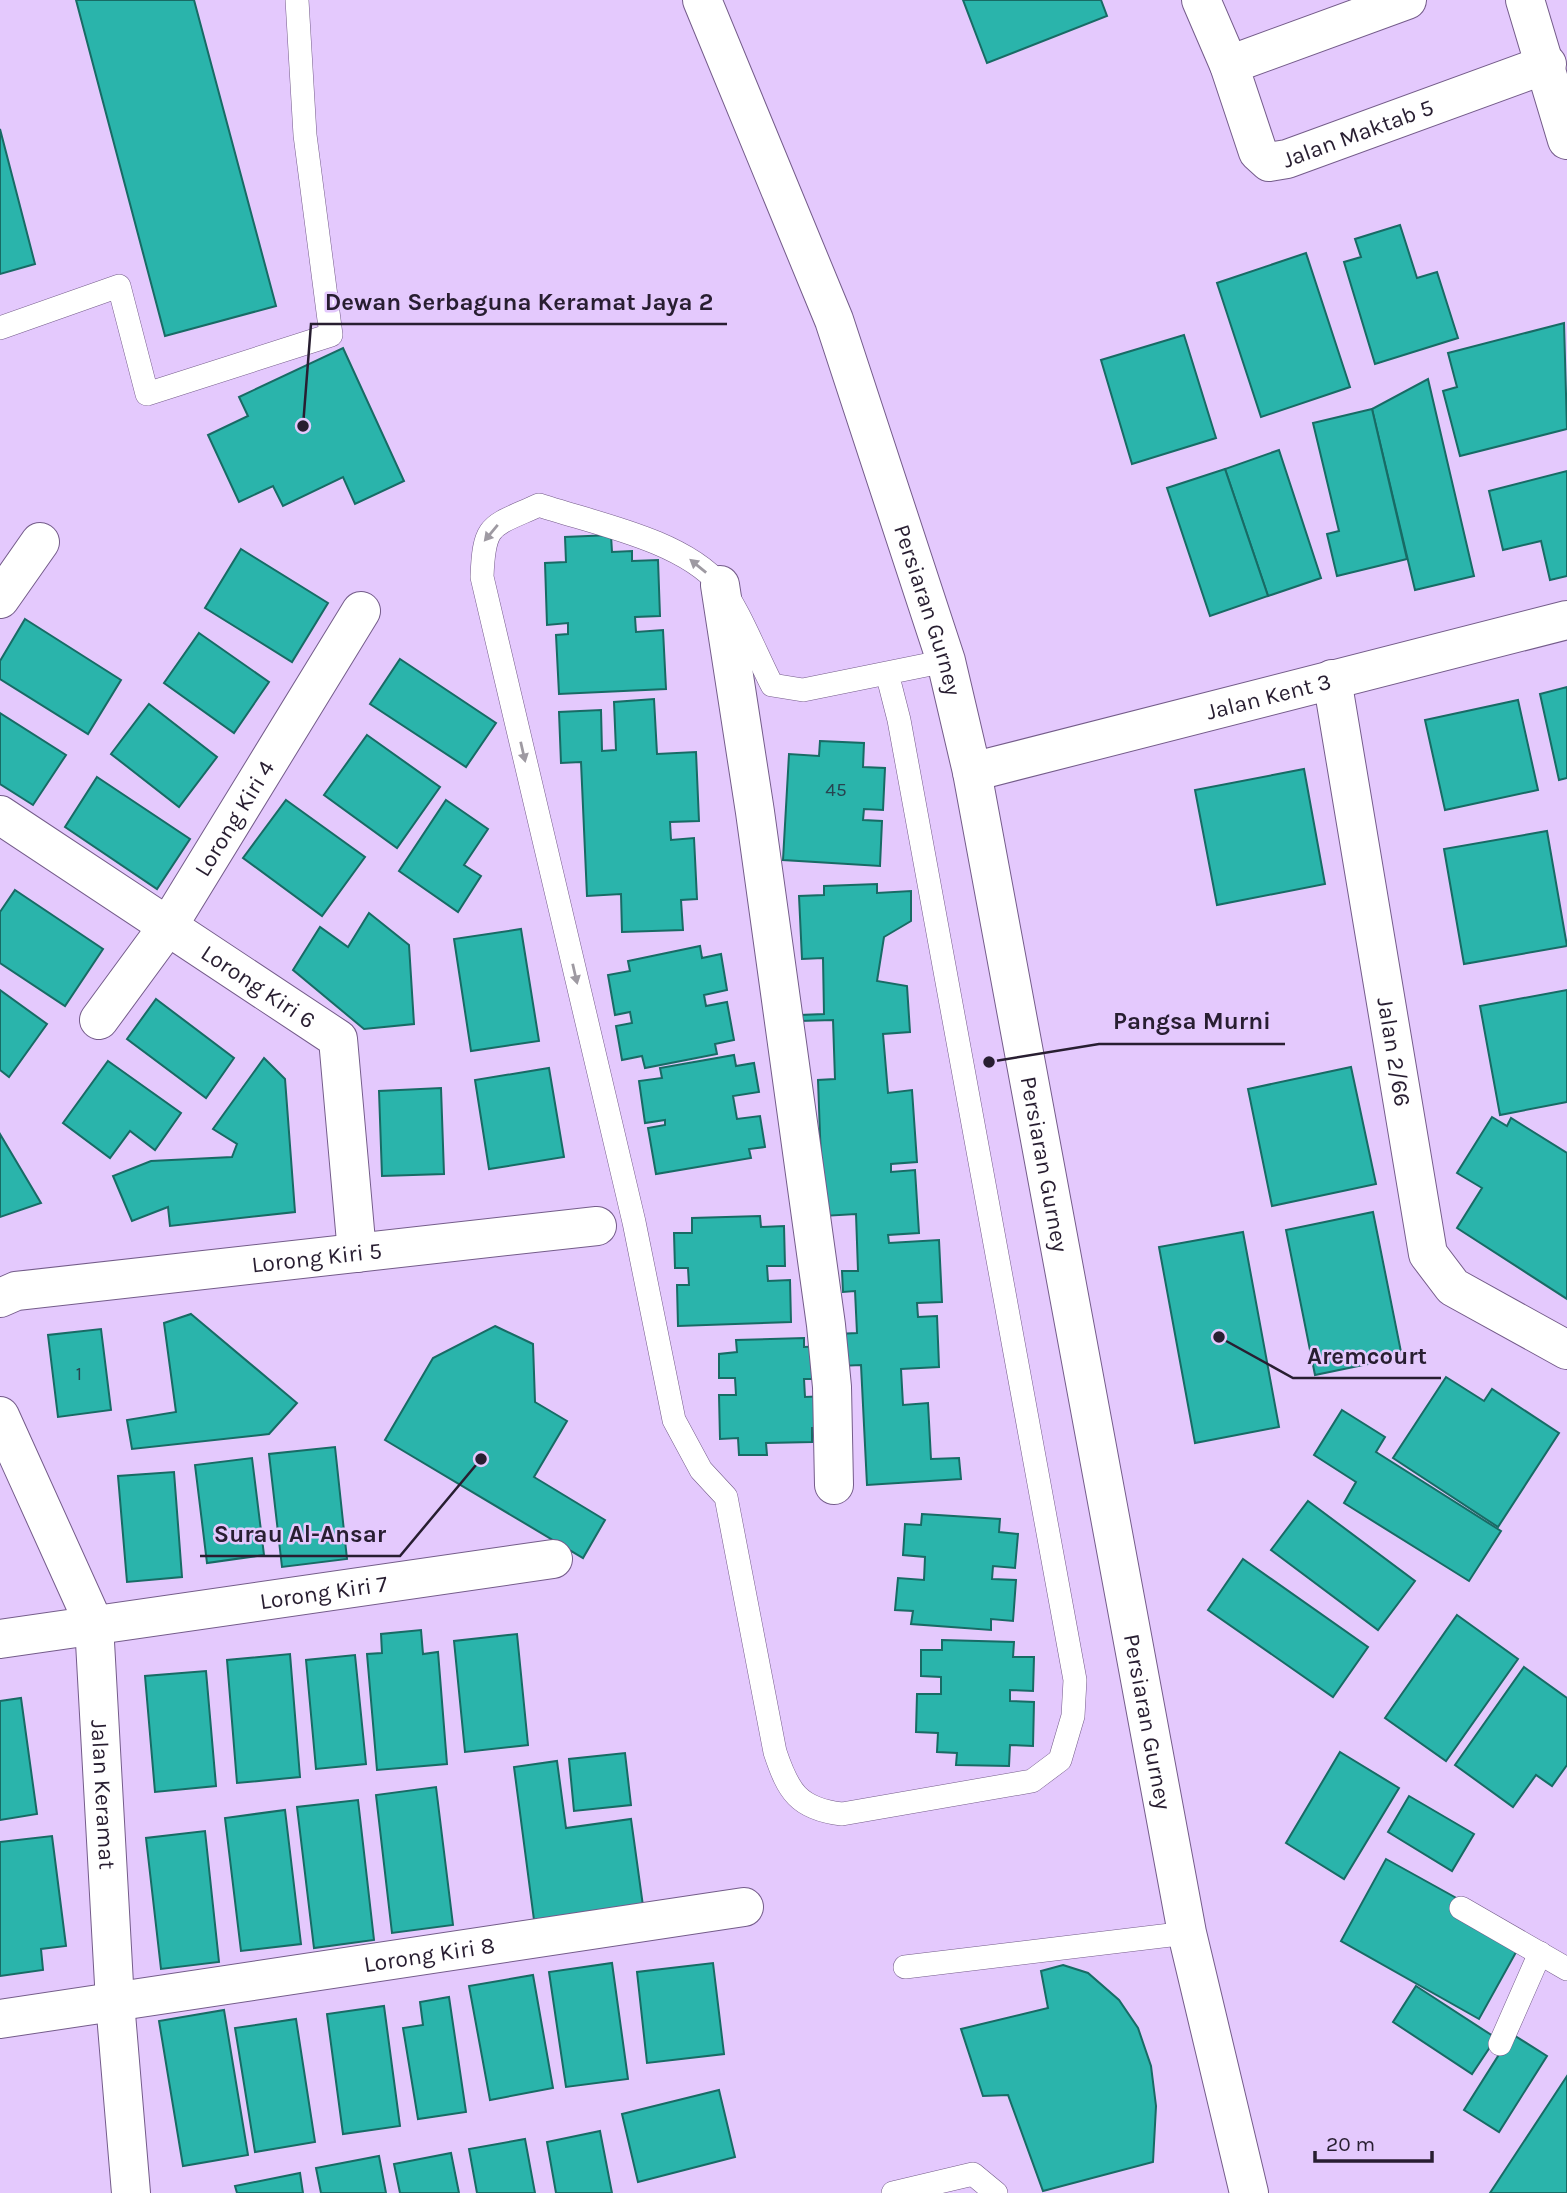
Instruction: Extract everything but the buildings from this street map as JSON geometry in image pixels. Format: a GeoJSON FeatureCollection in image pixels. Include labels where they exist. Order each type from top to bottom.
{"type":"FeatureCollection","features":[{"type":"Feature","properties":{"kind":"street","name":"Persiaran Gurney"},"geometry":{"type":"LineString","coordinates":[[702,0],[834,320],[946,661],[972,772],[1187,1933],[1249,2193]]}},
{"type":"Feature","properties":{"kind":"street","name":"Jalan Maktab 5"},"geometry":{"type":"LineString","coordinates":[[1201,0],[1229,65],[1258,152],[1269,162],[1287,159],[1547,64]]}},
{"type":"Feature","properties":{"kind":"street"},"geometry":{"type":"LineString","coordinates":[[1229,65],[1407,0]]}},
{"type":"Feature","properties":{"kind":"street"},"geometry":{"type":"LineString","coordinates":[[1525,0],[1547,64],[1567,140]]}},
{"type":"Feature","properties":{"kind":"street"},"geometry":{"type":"LineString","coordinates":[[0,599],[40,541]]}},
{"type":"Feature","properties":{"kind":"street"},"geometry":{"type":"LineString","coordinates":[[720,585],[755,812],[826,1325],[832,1387],[834,1485]]}},
{"type":"Feature","properties":{"kind":"street","name":"Lorong Kiri 4"},"geometry":{"type":"LineString","coordinates":[[99,1020],[168,926],[361,611]]}},
{"type":"Feature","properties":{"kind":"street","name":"Jalan Kent 3"},"geometry":{"type":"LineString","coordinates":[[972,772],[1567,620]]}},
{"type":"Feature","properties":{"kind":"street","name":"Jalan 2/66"},"geometry":{"type":"LineString","coordinates":[[1332,679],[1428,1254],[1453,1287],[1567,1350]]}},
{"type":"Feature","properties":{"kind":"street","name":"Lorong Kiri 6"},"geometry":{"type":"LineString","coordinates":[[0,815],[338,1039],[357,1252]]}},
{"type":"Feature","properties":{"kind":"street","name":"Lorong Kiri 5"},"geometry":{"type":"LineString","coordinates":[[0,1298],[16,1291],[597,1226]]}},
{"type":"Feature","properties":{"kind":"street","name":"Jalan Keramat"},"geometry":{"type":"LineString","coordinates":[[0,1416],[94,1624],[116,2002],[131,2193]]}},
{"type":"Feature","properties":{"kind":"street","name":"Lorong Kiri 7"},"geometry":{"type":"LineString","coordinates":[[0,1639],[553,1559]]}},
{"type":"Feature","properties":{"kind":"street","name":"Lorong Kiri 8"},"geometry":{"type":"LineString","coordinates":[[0,2019],[744,1907]]}},
{"type":"Feature","properties":{"kind":"lane"},"geometry":{"type":"LineString","coordinates":[[0,328],[119,286],[147,394],[331,335],[305,135],[296,0]]}},
{"type":"Feature","properties":{"kind":"lane"},"geometry":{"type":"LineString","coordinates":[[887,673],[899,720],[1075,1681],[1073,1716],[1060,1760],[1032,1782],[842,1814],[816,1811],[786,1785],[775,1752],[726,1497],[701,1470],[674,1420],[634,1222],[482,577],[484,540],[499,523],[539,505],[649,542],[693,560],[720,585],[772,685],[803,690],[946,661]]}},
{"type":"Feature","properties":{"kind":"lane","name":"Lorong Kiri 5"},"geometry":{"type":"LineString","coordinates":[[597,1226],[634,1222]]}},
{"type":"Feature","properties":{"kind":"lane"},"geometry":{"type":"LineString","coordinates":[[1461,1908],[1567,1969]]}},
{"type":"Feature","properties":{"kind":"lane"},"geometry":{"type":"LineString","coordinates":[[905,1967],[1187,1933]]}},
{"type":"Feature","properties":{"kind":"lane"},"geometry":{"type":"LineString","coordinates":[[1500,2043],[1540,1954]]}},
{"type":"Feature","properties":{"kind":"lane"},"geometry":{"type":"LineString","coordinates":[[894,2193],[974,2174],[996,2193]]}},
{"type":"Feature","properties":{"kind":"place","name":"Dewan Serbaguna Keramat Jaya 2"},"geometry":{"type":"Point","coordinates":[303,426]}},
{"type":"Feature","properties":{"kind":"place","name":"Pangsa Murni"},"geometry":{"type":"Point","coordinates":[989,1062]}},
{"type":"Feature","properties":{"kind":"place","name":"Aremcourt"},"geometry":{"type":"Point","coordinates":[1219,1337]}},
{"type":"Feature","properties":{"kind":"place","name":"Surau Al-Ansar"},"geometry":{"type":"Point","coordinates":[481,1459]}}]}
